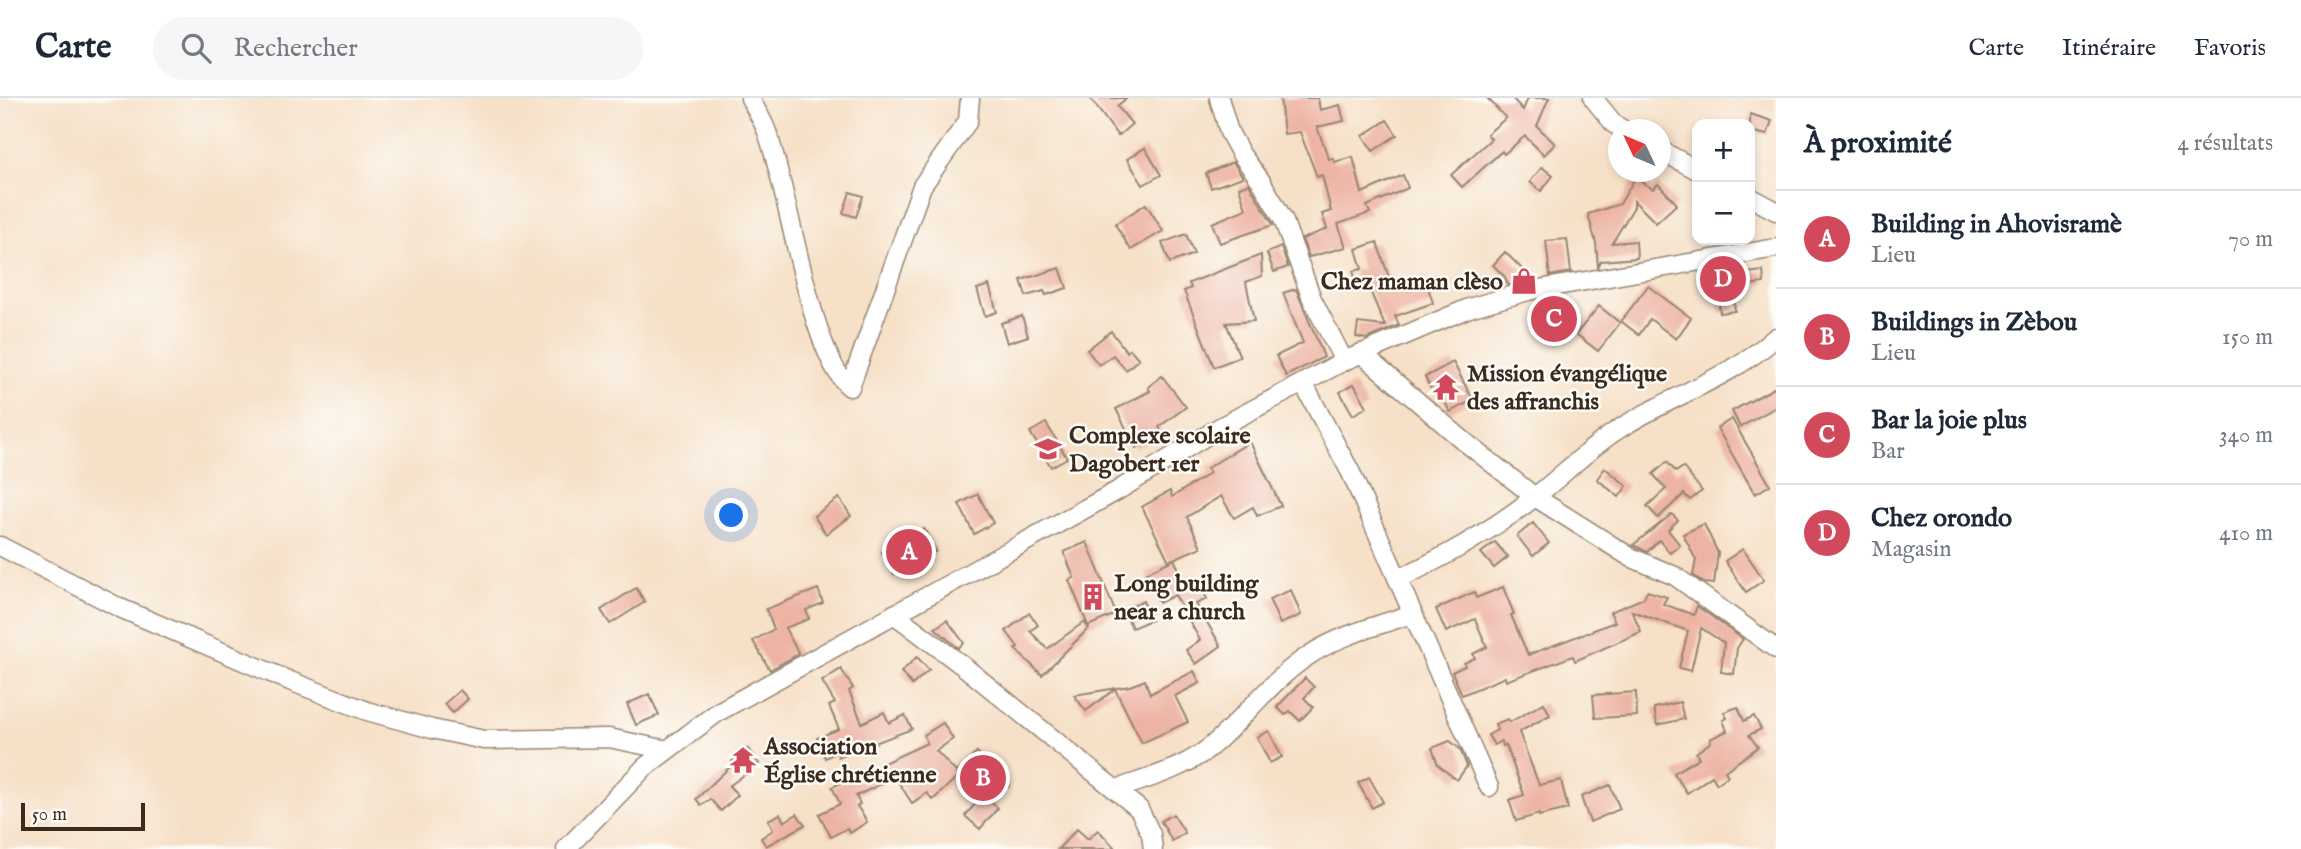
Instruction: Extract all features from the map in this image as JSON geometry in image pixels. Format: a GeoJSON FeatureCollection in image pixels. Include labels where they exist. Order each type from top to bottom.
{"type":"FeatureCollection","features":[{"type":"Feature","properties":{"kind":"street"},"geometry":{"type":"LineString","coordinates":[[750,98],[767,131],[821,337],[837,371],[850,387],[922,186],[968,121],[970,98]]}},
{"type":"Feature","properties":{"kind":"street"},"geometry":{"type":"LineString","coordinates":[[1219,98],[1229,132],[1283,219],[1312,299],[1344,361]]}},
{"type":"Feature","properties":{"kind":"street"},"geometry":{"type":"LineString","coordinates":[[1593,98],[1610,119]]}},
{"type":"Feature","properties":{"kind":"street"},"geometry":{"type":"LineString","coordinates":[[1671,156],[1692,167]]}},
{"type":"Feature","properties":{"kind":"street"},"geometry":{"type":"LineString","coordinates":[[1755,200],[1776,211]]}},
{"type":"Feature","properties":{"kind":"street"},"geometry":{"type":"LineString","coordinates":[[566,849],[645,767],[718,712],[1117,491],[1222,426],[1344,361],[1469,308],[1528,291],[1776,248]]}},
{"type":"Feature","properties":{"kind":"street"},"geometry":{"type":"LineString","coordinates":[[1398,579],[1454,552],[1535,497],[1613,433],[1755,356],[1776,337]]}},
{"type":"Feature","properties":{"kind":"street"},"geometry":{"type":"LineString","coordinates":[[1361,354],[1535,497],[1630,557],[1675,576],[1776,649]]}},
{"type":"Feature","properties":{"kind":"street"},"geometry":{"type":"LineString","coordinates":[[1303,383],[1351,473],[1489,787]]}},
{"type":"Feature","properties":{"kind":"street"},"geometry":{"type":"LineString","coordinates":[[0,546],[120,608],[367,711],[484,740],[609,738],[667,750]]}},
{"type":"Feature","properties":{"kind":"street"},"geometry":{"type":"LineString","coordinates":[[894,614],[1117,789],[1139,809],[1151,834],[1153,849]]}},
{"type":"Feature","properties":{"kind":"street"},"geometry":{"type":"LineString","coordinates":[[1117,789],[1180,765],[1210,748],[1290,668],[1311,654],[1356,633],[1412,614]]}},
{"type":"Feature","properties":{"kind":"building"},"geometry":{"type":"Polygon","coordinates":[[[1090,98],[1127,98],[1117,106],[1132,124],[1118,136],[1090,98]]]}},
{"type":"Feature","properties":{"kind":"building"},"geometry":{"type":"Polygon","coordinates":[[[1280,98],[1318,98],[1320,110],[1340,105],[1344,121],[1317,127],[1329,159],[1333,158],[1334,162],[1353,157],[1362,193],[1403,175],[1408,188],[1367,206],[1370,213],[1338,224],[1346,247],[1309,257],[1302,239],[1327,229],[1322,214],[1331,211],[1322,175],[1317,177],[1300,132],[1284,134],[1280,98]]]}},
{"type":"Feature","properties":{"kind":"building"},"geometry":{"type":"Polygon","coordinates":[[[1487,98],[1512,98],[1523,110],[1528,98],[1549,98],[1537,126],[1555,144],[1544,155],[1525,136],[1504,154],[1502,151],[1462,187],[1451,175],[1491,139],[1487,134],[1506,118],[1487,98]]]}},
{"type":"Feature","properties":{"kind":"building"},"geometry":{"type":"Polygon","coordinates":[[[1750,114],[1772,121],[1767,135],[1755,132],[1755,119],[1750,119],[1750,114]]]}},
{"type":"Feature","properties":{"kind":"building"},"geometry":{"type":"Polygon","coordinates":[[[1387,120],[1397,135],[1373,151],[1363,136],[1387,120]]]}},
{"type":"Feature","properties":{"kind":"building"},"geometry":{"type":"Polygon","coordinates":[[[1145,148],[1161,175],[1143,185],[1127,159],[1145,148]]]}},
{"type":"Feature","properties":{"kind":"building"},"geometry":{"type":"Polygon","coordinates":[[[1233,162],[1243,177],[1211,188],[1206,173],[1233,162]]]}},
{"type":"Feature","properties":{"kind":"building"},"geometry":{"type":"Polygon","coordinates":[[[1542,167],[1553,176],[1541,191],[1530,182],[1542,167]]]}},
{"type":"Feature","properties":{"kind":"building"},"geometry":{"type":"Polygon","coordinates":[[[1633,182],[1642,182],[1653,189],[1658,184],[1677,204],[1656,223],[1634,201],[1634,207],[1612,243],[1636,241],[1637,258],[1601,261],[1598,267],[1596,243],[1588,214],[1620,204],[1633,182]]]}},
{"type":"Feature","properties":{"kind":"building"},"geometry":{"type":"Polygon","coordinates":[[[1249,184],[1273,225],[1220,243],[1212,223],[1246,209],[1239,187],[1249,184]]]}},
{"type":"Feature","properties":{"kind":"building"},"geometry":{"type":"Polygon","coordinates":[[[850,192],[863,196],[856,217],[843,213],[850,192]]]}},
{"type":"Feature","properties":{"kind":"building"},"geometry":{"type":"Polygon","coordinates":[[[1146,204],[1163,231],[1131,250],[1115,224],[1146,204]]]}},
{"type":"Feature","properties":{"kind":"building"},"geometry":{"type":"Polygon","coordinates":[[[1186,234],[1194,254],[1170,263],[1162,243],[1186,234]]]}},
{"type":"Feature","properties":{"kind":"building"},"geometry":{"type":"Polygon","coordinates":[[[1567,239],[1571,272],[1550,276],[1546,241],[1567,239]]]}},
{"type":"Feature","properties":{"kind":"building"},"geometry":{"type":"Polygon","coordinates":[[[1377,242],[1393,289],[1425,278],[1433,303],[1395,316],[1399,325],[1367,339],[1356,337],[1358,323],[1385,326],[1366,281],[1357,284],[1353,271],[1362,269],[1356,249],[1377,242]]]}},
{"type":"Feature","properties":{"kind":"building"},"geometry":{"type":"Polygon","coordinates":[[[1281,247],[1288,267],[1274,272],[1267,253],[1281,247]]]}},
{"type":"Feature","properties":{"kind":"building"},"geometry":{"type":"Polygon","coordinates":[[[1505,252],[1531,278],[1508,285],[1505,277],[1493,265],[1505,252]]]}},
{"type":"Feature","properties":{"kind":"building"},"geometry":{"type":"Polygon","coordinates":[[[1261,255],[1262,276],[1246,282],[1254,321],[1226,323],[1240,357],[1214,367],[1184,291],[1191,288],[1189,283],[1261,255]]]}},
{"type":"Feature","properties":{"kind":"building"},"geometry":{"type":"Polygon","coordinates":[[[1060,268],[1067,288],[1046,295],[1044,291],[1026,296],[1021,280],[1060,268]]]}},
{"type":"Feature","properties":{"kind":"building"},"geometry":{"type":"Polygon","coordinates":[[[1763,271],[1764,283],[1740,286],[1741,289],[1733,290],[1735,311],[1720,313],[1719,288],[1713,289],[1711,277],[1763,271]]]}},
{"type":"Feature","properties":{"kind":"building"},"geometry":{"type":"Polygon","coordinates":[[[989,285],[997,312],[985,316],[977,289],[989,285]]]}},
{"type":"Feature","properties":{"kind":"building"},"geometry":{"type":"Polygon","coordinates":[[[1648,286],[1691,318],[1676,339],[1650,319],[1639,335],[1621,321],[1648,286]]]}},
{"type":"Feature","properties":{"kind":"building"},"geometry":{"type":"Polygon","coordinates":[[[1296,289],[1324,357],[1286,376],[1276,356],[1303,343],[1283,293],[1296,289]]]}},
{"type":"Feature","properties":{"kind":"building"},"geometry":{"type":"Polygon","coordinates":[[[1599,306],[1620,323],[1598,351],[1576,334],[1599,306]]]}},
{"type":"Feature","properties":{"kind":"building"},"geometry":{"type":"Polygon","coordinates":[[[1022,316],[1028,336],[1007,343],[1001,323],[1022,316]]]}},
{"type":"Feature","properties":{"kind":"building"},"geometry":{"type":"Polygon","coordinates":[[[1111,331],[1127,352],[1130,349],[1139,359],[1126,370],[1113,355],[1099,365],[1087,350],[1111,331]]]}},
{"type":"Feature","properties":{"kind":"building"},"geometry":{"type":"Polygon","coordinates":[[[1453,362],[1473,400],[1450,412],[1436,385],[1430,388],[1425,377],[1453,362]]]}},
{"type":"Feature","properties":{"kind":"building"},"geometry":{"type":"Polygon","coordinates":[[[1162,376],[1186,407],[1159,427],[1163,434],[1136,448],[1116,409],[1150,391],[1148,387],[1162,376]]]}},
{"type":"Feature","properties":{"kind":"building"},"geometry":{"type":"Polygon","coordinates":[[[1354,384],[1367,407],[1353,415],[1340,392],[1354,384]]]}},
{"type":"Feature","properties":{"kind":"building"},"geometry":{"type":"Polygon","coordinates":[[[1776,387],[1776,407],[1740,427],[1732,411],[1776,387]]]}},
{"type":"Feature","properties":{"kind":"building"},"geometry":{"type":"Polygon","coordinates":[[[1732,419],[1770,485],[1755,494],[1717,428],[1732,419]]]}},
{"type":"Feature","properties":{"kind":"building"},"geometry":{"type":"Polygon","coordinates":[[[1046,423],[1067,458],[1051,467],[1030,432],[1046,423]]]}},
{"type":"Feature","properties":{"kind":"building"},"geometry":{"type":"Polygon","coordinates":[[[1250,442],[1281,506],[1257,516],[1253,507],[1234,518],[1221,496],[1187,517],[1201,547],[1169,561],[1142,507],[1170,491],[1172,497],[1210,473],[1207,468],[1250,442]]]}},
{"type":"Feature","properties":{"kind":"building"},"geometry":{"type":"Polygon","coordinates":[[[1667,462],[1676,472],[1683,467],[1702,491],[1690,500],[1684,494],[1658,518],[1647,506],[1666,489],[1653,474],[1667,462]]]}},
{"type":"Feature","properties":{"kind":"building"},"geometry":{"type":"Polygon","coordinates":[[[1605,468],[1627,486],[1619,497],[1597,479],[1605,468]]]}},
{"type":"Feature","properties":{"kind":"building"},"geometry":{"type":"Polygon","coordinates":[[[978,494],[993,523],[974,534],[959,504],[978,494]]]}},
{"type":"Feature","properties":{"kind":"building"},"geometry":{"type":"Polygon","coordinates":[[[839,498],[851,516],[826,534],[814,516],[839,498]]]}},
{"type":"Feature","properties":{"kind":"building"},"geometry":{"type":"Polygon","coordinates":[[[1672,514],[1678,520],[1668,530],[1680,545],[1670,553],[1659,540],[1647,552],[1633,545],[1672,514]]]}},
{"type":"Feature","properties":{"kind":"building"},"geometry":{"type":"Polygon","coordinates":[[[1533,523],[1549,543],[1533,556],[1517,536],[1533,523]]]}},
{"type":"Feature","properties":{"kind":"building"},"geometry":{"type":"Polygon","coordinates":[[[1704,524],[1718,553],[1714,584],[1704,583],[1693,575],[1696,560],[1683,534],[1704,524]]]}},
{"type":"Feature","properties":{"kind":"building"},"geometry":{"type":"Polygon","coordinates":[[[924,529],[936,551],[894,574],[882,552],[924,529]]]}},
{"type":"Feature","properties":{"kind":"building","name":"Long building near a church"},"geometry":{"type":"Polygon","coordinates":[[[1087,542],[1116,614],[1088,626],[1069,580],[1074,578],[1064,552],[1087,542]]]}},
{"type":"Feature","properties":{"kind":"building"},"geometry":{"type":"Polygon","coordinates":[[[1495,542],[1508,557],[1494,568],[1481,553],[1495,542]]]}},
{"type":"Feature","properties":{"kind":"building"},"geometry":{"type":"Polygon","coordinates":[[[1743,549],[1764,580],[1746,592],[1725,561],[1743,549]]]}},
{"type":"Feature","properties":{"kind":"building"},"geometry":{"type":"Polygon","coordinates":[[[1174,559],[1188,589],[1200,583],[1207,599],[1196,604],[1221,646],[1196,664],[1186,650],[1200,640],[1175,595],[1159,603],[1146,573],[1174,559]]]}},
{"type":"Feature","properties":{"kind":"building"},"geometry":{"type":"Polygon","coordinates":[[[1503,587],[1514,614],[1511,615],[1528,655],[1615,622],[1610,612],[1644,598],[1647,591],[1667,597],[1663,604],[1694,615],[1697,606],[1743,639],[1737,648],[1734,674],[1721,672],[1724,643],[1701,628],[1691,671],[1679,668],[1688,631],[1632,611],[1641,632],[1575,661],[1573,656],[1506,681],[1505,677],[1462,695],[1452,672],[1465,666],[1464,663],[1475,658],[1473,654],[1487,647],[1475,619],[1446,632],[1436,609],[1474,592],[1476,598],[1503,587]]]}},
{"type":"Feature","properties":{"kind":"building"},"geometry":{"type":"Polygon","coordinates":[[[636,588],[645,602],[610,624],[601,610],[636,588]]]}},
{"type":"Feature","properties":{"kind":"building"},"geometry":{"type":"Polygon","coordinates":[[[818,589],[823,603],[806,610],[809,619],[785,628],[799,654],[770,670],[753,641],[774,629],[766,609],[818,589]]]}},
{"type":"Feature","properties":{"kind":"building"},"geometry":{"type":"Polygon","coordinates":[[[1291,590],[1301,615],[1280,624],[1269,599],[1291,590]]]}},
{"type":"Feature","properties":{"kind":"building"},"geometry":{"type":"Polygon","coordinates":[[[1143,601],[1151,620],[1132,628],[1124,610],[1143,601]]]}},
{"type":"Feature","properties":{"kind":"building"},"geometry":{"type":"Polygon","coordinates":[[[1029,613],[1038,625],[1030,631],[1047,649],[1084,622],[1089,628],[1042,675],[1015,649],[1018,647],[1006,631],[1029,613]]]}},
{"type":"Feature","properties":{"kind":"building"},"geometry":{"type":"Polygon","coordinates":[[[947,620],[964,643],[958,648],[935,628],[947,620]]]}},
{"type":"Feature","properties":{"kind":"building"},"geometry":{"type":"Polygon","coordinates":[[[917,657],[929,670],[912,685],[901,672],[917,657]]]}},
{"type":"Feature","properties":{"kind":"building"},"geometry":{"type":"Polygon","coordinates":[[[841,669],[853,688],[849,691],[862,723],[884,712],[889,723],[905,715],[912,729],[838,757],[837,752],[825,758],[817,738],[839,729],[829,706],[835,703],[822,681],[841,669]]]}},
{"type":"Feature","properties":{"kind":"building"},"geometry":{"type":"Polygon","coordinates":[[[1194,671],[1200,683],[1175,696],[1188,722],[1142,743],[1115,689],[1086,711],[1074,695],[1130,686],[1145,680],[1150,694],[1194,671]]]}},
{"type":"Feature","properties":{"kind":"building"},"geometry":{"type":"Polygon","coordinates":[[[1305,678],[1314,687],[1304,698],[1313,707],[1300,721],[1290,711],[1285,715],[1277,707],[1305,678]]]}},
{"type":"Feature","properties":{"kind":"building"},"geometry":{"type":"Polygon","coordinates":[[[460,690],[468,699],[453,713],[444,704],[460,690]]]}},
{"type":"Feature","properties":{"kind":"building"},"geometry":{"type":"Polygon","coordinates":[[[1636,692],[1637,716],[1595,718],[1593,695],[1636,692]]]}},
{"type":"Feature","properties":{"kind":"building"},"geometry":{"type":"Polygon","coordinates":[[[649,694],[659,715],[636,725],[627,704],[649,694]]]}},
{"type":"Feature","properties":{"kind":"building"},"geometry":{"type":"Polygon","coordinates":[[[1680,702],[1684,719],[1657,725],[1654,708],[1680,702]]]}},
{"type":"Feature","properties":{"kind":"building"},"geometry":{"type":"Polygon","coordinates":[[[1544,703],[1550,715],[1519,732],[1539,785],[1561,780],[1568,809],[1516,821],[1509,800],[1524,795],[1506,745],[1503,746],[1501,741],[1494,745],[1488,735],[1497,730],[1495,724],[1508,719],[1510,722],[1544,703]]]}},
{"type":"Feature","properties":{"kind":"building"},"geometry":{"type":"Polygon","coordinates":[[[1738,707],[1744,721],[1754,716],[1761,729],[1749,735],[1758,747],[1725,771],[1728,776],[1717,784],[1712,776],[1687,793],[1674,773],[1699,758],[1696,753],[1711,742],[1710,739],[1727,731],[1723,720],[1727,718],[1724,712],[1738,707]]]}},
{"type":"Feature","properties":{"kind":"building"},"geometry":{"type":"Polygon","coordinates":[[[943,723],[953,739],[936,751],[959,775],[933,800],[927,793],[912,803],[895,777],[856,796],[860,804],[857,806],[867,822],[850,833],[847,828],[831,837],[819,814],[840,804],[832,787],[927,743],[924,735],[943,723]]]}},
{"type":"Feature","properties":{"kind":"building"},"geometry":{"type":"Polygon","coordinates":[[[1269,731],[1282,757],[1270,763],[1257,737],[1269,731]]]}},
{"type":"Feature","properties":{"kind":"building"},"geometry":{"type":"Polygon","coordinates":[[[1450,741],[1460,749],[1467,766],[1457,780],[1438,765],[1432,748],[1450,741]]]}},
{"type":"Feature","properties":{"kind":"building"},"geometry":{"type":"Polygon","coordinates":[[[748,749],[759,764],[729,786],[738,795],[721,811],[710,799],[701,805],[696,799],[734,763],[732,761],[748,749]]]}},
{"type":"Feature","properties":{"kind":"building"},"geometry":{"type":"Polygon","coordinates":[[[977,752],[1009,786],[991,802],[998,808],[980,829],[965,816],[982,796],[958,771],[977,752]]]}},
{"type":"Feature","properties":{"kind":"building"},"geometry":{"type":"Polygon","coordinates":[[[1369,777],[1383,802],[1372,808],[1358,783],[1369,777]]]}},
{"type":"Feature","properties":{"kind":"building"},"geometry":{"type":"Polygon","coordinates":[[[1610,785],[1620,809],[1590,822],[1581,797],[1610,785]]]}},
{"type":"Feature","properties":{"kind":"building"},"geometry":{"type":"Polygon","coordinates":[[[780,814],[784,822],[797,814],[805,825],[766,846],[761,838],[773,830],[768,820],[780,814]]]}},
{"type":"Feature","properties":{"kind":"building"},"geometry":{"type":"Polygon","coordinates":[[[1173,814],[1185,833],[1172,841],[1161,821],[1173,814]]]}},
{"type":"Feature","properties":{"kind":"building"},"geometry":{"type":"Polygon","coordinates":[[[1077,829],[1088,839],[1098,830],[1116,849],[1058,849],[1077,829]]]}},
{"type":"Feature","properties":{"kind":"place","name":"Chez orondo"},"geometry":{"type":"Point","coordinates":[1723,279]}},
{"type":"Feature","properties":{"kind":"place","name":"Chez maman clèso"},"geometry":{"type":"Point","coordinates":[1524,281]}},
{"type":"Feature","properties":{"kind":"place","name":"Bar la joie plus"},"geometry":{"type":"Point","coordinates":[1554,319]}},
{"type":"Feature","properties":{"kind":"place","name":"Mission évangélique des affranchis"},"geometry":{"type":"Point","coordinates":[1446,387]}},
{"type":"Feature","properties":{"kind":"place","name":"Complexe scolaire Dagobert 1er"},"geometry":{"type":"Point","coordinates":[1048,449]}},
{"type":"Feature","properties":{"kind":"place","name":"Building in Ahovisramè"},"geometry":{"type":"Point","coordinates":[909,552]}},
{"type":"Feature","properties":{"kind":"place","name":"Long building near a church"},"geometry":{"type":"Point","coordinates":[1093,597]}},
{"type":"Feature","properties":{"kind":"place","name":"Association Église chrétienne"},"geometry":{"type":"Point","coordinates":[743,760]}},
{"type":"Feature","properties":{"kind":"place","name":"Buildings in Zèbou"},"geometry":{"type":"Point","coordinates":[983,778]}}]}
